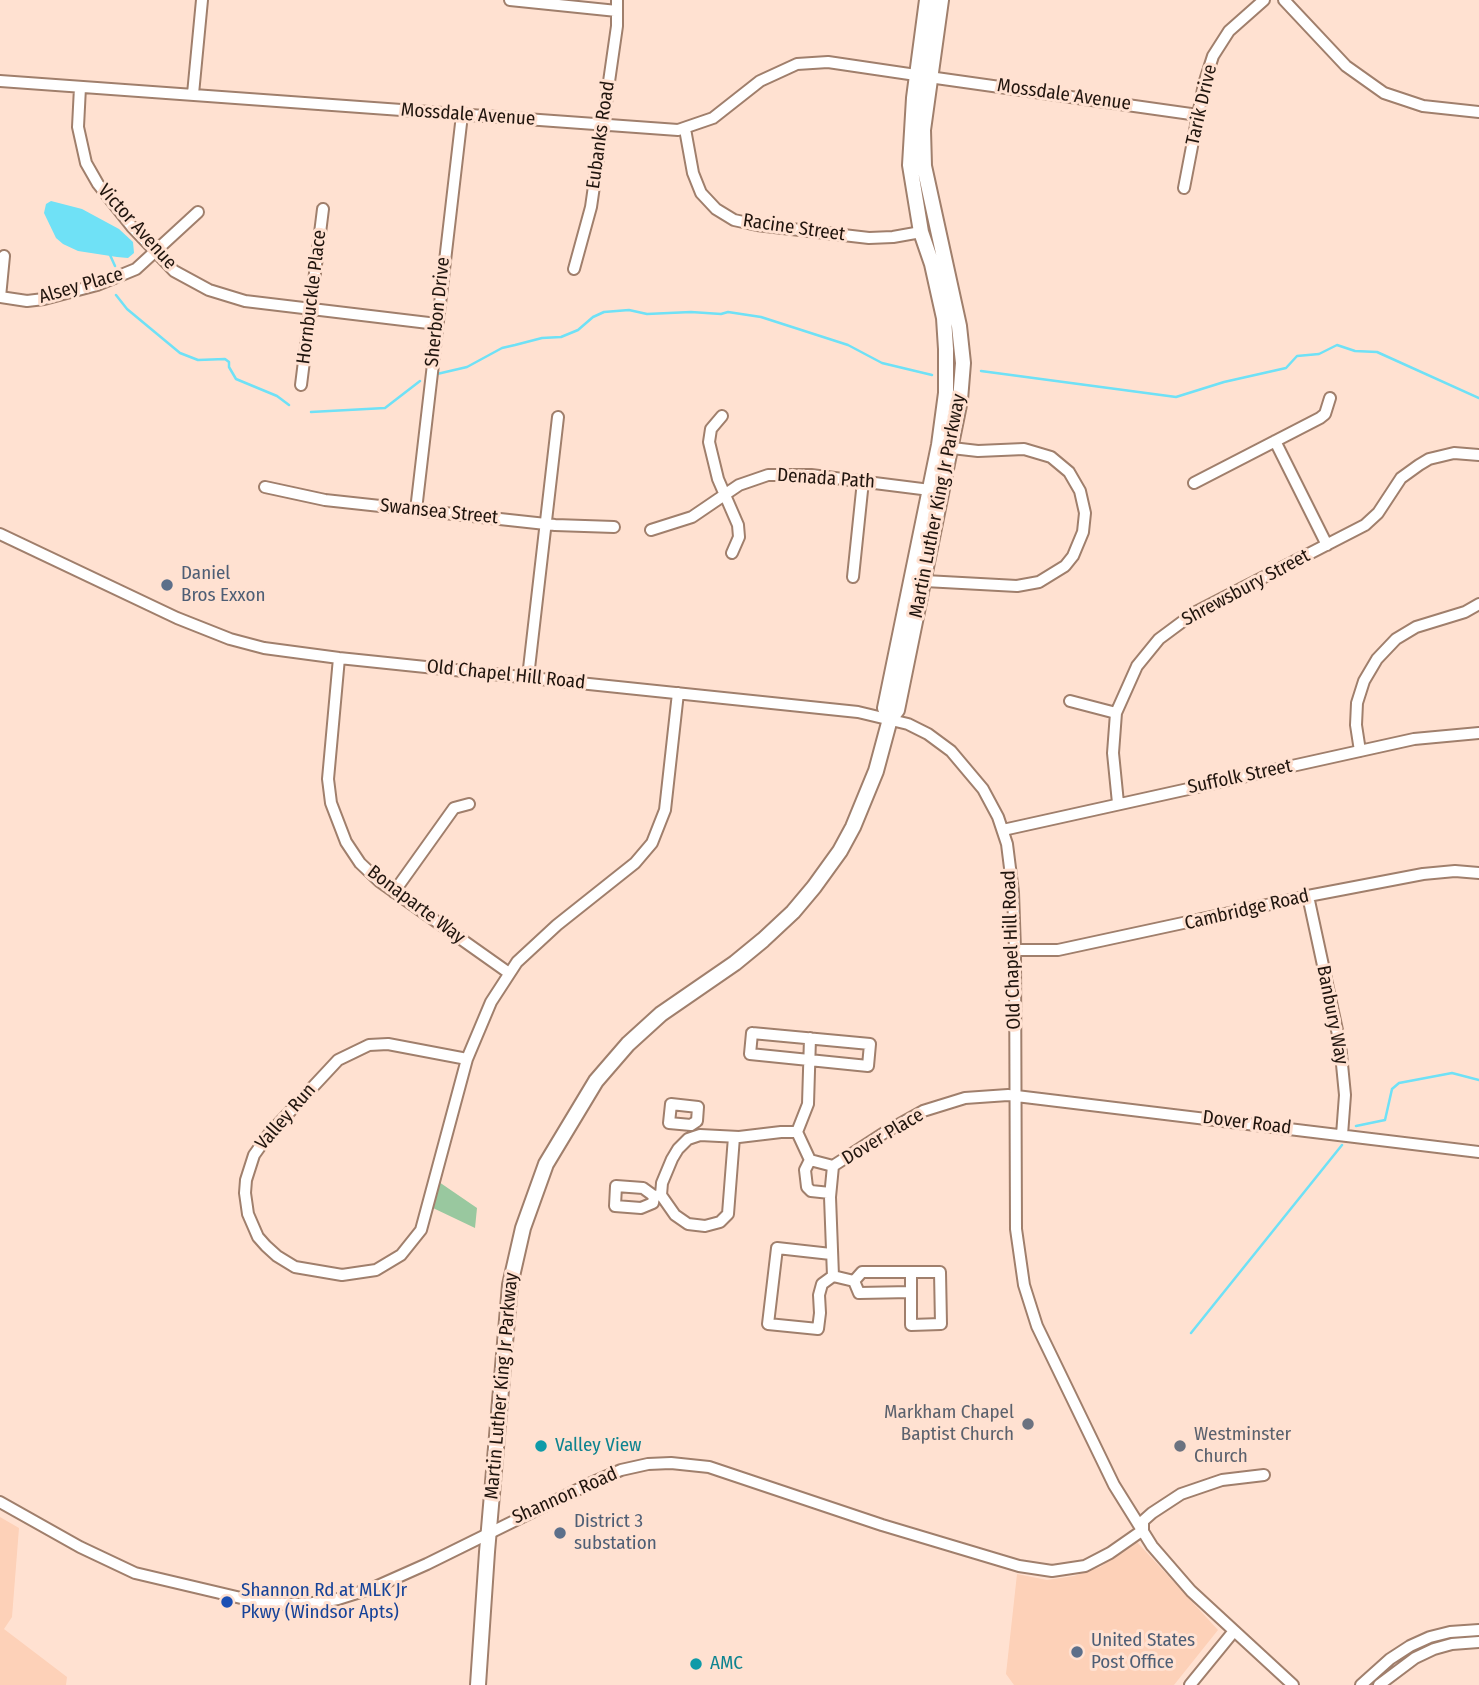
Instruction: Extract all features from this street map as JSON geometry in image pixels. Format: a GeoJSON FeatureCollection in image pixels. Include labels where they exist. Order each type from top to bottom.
{"type":"FeatureCollection","features":[{"type":"Feature","properties":{"kind":"main road","name":"Martin Luther King Jr Parkway"},"geometry":{"type":"LineString","coordinates":[[478,1685],[488,1533],[510,1284],[523,1228],[550,1156],[596,1082],[628,1044],[661,1014],[734,964],[763,940],[793,912],[814,887],[840,851],[853,827],[876,771],[890,719],[897,710],[952,448],[960,400],[962,363],[959,326],[924,166],[923,76],[927,0]]}},
{"type":"Feature","properties":{"kind":"main road","name":"Martin Luther King Jr Parkway"},"geometry":{"type":"LineString","coordinates":[[890,719],[885,708],[942,431],[946,393],[946,349],[940,298],[921,232],[910,165],[911,127],[941,0]]}},
{"type":"Feature","properties":{"kind":"street"},"geometry":{"type":"LineString","coordinates":[[193,94],[202,0]]}},
{"type":"Feature","properties":{"kind":"street"},"geometry":{"type":"LineString","coordinates":[[510,0],[617,5]]}},
{"type":"Feature","properties":{"kind":"street","name":"Tarik Drive"},"geometry":{"type":"LineString","coordinates":[[1184,188],[1208,70],[1221,42],[1237,22],[1264,0]]}},
{"type":"Feature","properties":{"kind":"street"},"geometry":{"type":"LineString","coordinates":[[1284,0],[1346,66],[1384,93],[1423,106],[1479,112]]}},
{"type":"Feature","properties":{"kind":"street","name":"Eubanks Road"},"geometry":{"type":"LineString","coordinates":[[574,269],[591,206],[617,26],[617,5]]}},
{"type":"Feature","properties":{"kind":"street","name":"Mossdale Avenue"},"geometry":{"type":"LineString","coordinates":[[0,81],[650,129],[685,129],[718,116],[760,81],[797,64],[828,62],[1198,115]]}},
{"type":"Feature","properties":{"kind":"street","name":"Victor Avenue"},"geometry":{"type":"LineString","coordinates":[[80,87],[78,135],[86,163],[98,184],[174,271],[232,298],[437,324]]}},
{"type":"Feature","properties":{"kind":"street","name":"Sherbon Drive"},"geometry":{"type":"LineString","coordinates":[[416,510],[462,115]]}},
{"type":"Feature","properties":{"kind":"street","name":"Racine Street"},"geometry":{"type":"LineString","coordinates":[[685,129],[693,173],[701,193],[716,209],[734,220],[869,239],[921,232]]}},
{"type":"Feature","properties":{"kind":"street","name":"Hornbuckle Place"},"geometry":{"type":"LineString","coordinates":[[301,385],[323,209]]}},
{"type":"Feature","properties":{"kind":"street","name":"Alsey Place"},"geometry":{"type":"LineString","coordinates":[[4,256],[0,297],[36,300],[97,285],[136,270],[198,212]]}},
{"type":"Feature","properties":{"kind":"street"},"geometry":{"type":"LineString","coordinates":[[1194,483],[1320,418],[1325,414],[1330,398]]}},
{"type":"Feature","properties":{"kind":"street"},"geometry":{"type":"LineString","coordinates":[[722,415],[711,429],[709,442],[712,461],[738,525],[739,537],[732,553]]}},
{"type":"Feature","properties":{"kind":"street"},"geometry":{"type":"LineString","coordinates":[[528,677],[558,417]]}},
{"type":"Feature","properties":{"kind":"street"},"geometry":{"type":"LineString","coordinates":[[1275,442],[1327,545]]}},
{"type":"Feature","properties":{"kind":"street"},"geometry":{"type":"LineString","coordinates":[[925,581],[1017,586],[1039,582],[1065,566],[1073,556],[1083,532],[1085,513],[1080,491],[1069,472],[1051,457],[1024,449],[978,451],[952,448]]}},
{"type":"Feature","properties":{"kind":"street","name":"Shrewsbury Street"},"geometry":{"type":"LineString","coordinates":[[1118,803],[1113,753],[1116,713],[1137,666],[1148,651],[1194,612],[1354,532],[1372,520],[1401,478],[1429,459],[1454,453],[1479,455]]}},
{"type":"Feature","properties":{"kind":"street","name":"Denada Path"},"geometry":{"type":"LineString","coordinates":[[651,530],[692,517],[749,480],[781,474],[930,490]]}},
{"type":"Feature","properties":{"kind":"street"},"geometry":{"type":"LineString","coordinates":[[853,577],[863,481]]}},
{"type":"Feature","properties":{"kind":"street","name":"Swansea Street"},"geometry":{"type":"LineString","coordinates":[[265,487],[311,498],[545,524],[614,527]]}},
{"type":"Feature","properties":{"kind":"street","name":"Old Chapel Hill Road"},"geometry":{"type":"LineString","coordinates":[[0,534],[202,629],[264,648],[858,712],[908,724],[928,734],[957,757],[983,789],[1007,844],[1013,892],[1015,950],[1017,1241],[1028,1302],[1054,1365],[1114,1485],[1142,1531],[1183,1583],[1293,1685]]}},
{"type":"Feature","properties":{"kind":"street"},"geometry":{"type":"LineString","coordinates":[[1360,751],[1356,725],[1357,703],[1364,681],[1385,649],[1416,627],[1465,612],[1479,604]]}},
{"type":"Feature","properties":{"kind":"street","name":"Bonaparte Way"},"geometry":{"type":"LineString","coordinates":[[339,658],[329,759],[331,803],[343,835],[360,863],[394,892],[509,973]]}},
{"type":"Feature","properties":{"kind":"street","name":"Valley Run"},"geometry":{"type":"LineString","coordinates":[[467,1059],[376,1044],[350,1053],[325,1073],[260,1144],[248,1168],[245,1193],[247,1208],[258,1237],[266,1246],[283,1261],[295,1267],[342,1275],[376,1270],[401,1255],[418,1236],[467,1059],[484,1016],[509,973],[530,949],[635,863],[652,843],[665,810],[678,693]]}},
{"type":"Feature","properties":{"kind":"street"},"geometry":{"type":"LineString","coordinates":[[1070,701],[1116,713]]}},
{"type":"Feature","properties":{"kind":"street","name":"Suffolk Street"},"geometry":{"type":"LineString","coordinates":[[1003,830],[1438,735],[1479,733]]}},
{"type":"Feature","properties":{"kind":"street"},"geometry":{"type":"LineString","coordinates":[[1251,761],[1253,775]]}},
{"type":"Feature","properties":{"kind":"street"},"geometry":{"type":"LineString","coordinates":[[394,892],[454,808],[469,804]]}},
{"type":"Feature","properties":{"kind":"street","name":"Cambridge Road"},"geometry":{"type":"LineString","coordinates":[[1015,950],[1058,950],[1423,874],[1455,871],[1479,873]]}},
{"type":"Feature","properties":{"kind":"street","name":"Banbury Way"},"geometry":{"type":"LineString","coordinates":[[1308,896],[1340,1044],[1345,1095],[1342,1135]]}},
{"type":"Feature","properties":{"kind":"street"},"geometry":{"type":"LineString","coordinates":[[752,1033],[810,1038],[870,1044],[867,1066],[750,1054],[752,1033]]}},
{"type":"Feature","properties":{"kind":"street"},"geometry":{"type":"LineString","coordinates":[[810,1038],[808,1104],[797,1132],[810,1160],[805,1170],[807,1187],[811,1191],[831,1193]]}},
{"type":"Feature","properties":{"kind":"street","name":"Dover Place"},"geometry":{"type":"LineString","coordinates":[[810,1160],[834,1166],[909,1118],[939,1105],[980,1096],[1015,1096]]}},
{"type":"Feature","properties":{"kind":"street","name":"Dover Road"},"geometry":{"type":"LineString","coordinates":[[1015,1096],[1479,1152]]}},
{"type":"Feature","properties":{"kind":"street"},"geometry":{"type":"LineString","coordinates":[[734,1137],[728,1214],[720,1222],[705,1226],[688,1224],[675,1215],[658,1195],[672,1159],[692,1131],[734,1137],[797,1132]]}},
{"type":"Feature","properties":{"kind":"street","name":"Dover Place"},"geometry":{"type":"LineString","coordinates":[[833,1276],[831,1193],[834,1166]]}},
{"type":"Feature","properties":{"kind":"street"},"geometry":{"type":"LineString","coordinates":[[831,1254],[777,1248],[768,1324],[818,1329],[819,1289],[822,1284],[833,1276],[854,1281]]}},
{"type":"Feature","properties":{"kind":"street"},"geometry":{"type":"LineString","coordinates":[[854,1281],[862,1272],[911,1272],[940,1272],[940,1325],[911,1325],[911,1272]]}},
{"type":"Feature","properties":{"kind":"street"},"geometry":{"type":"LineString","coordinates":[[854,1281],[859,1293],[911,1292]]}},
{"type":"Feature","properties":{"kind":"street","name":"Shannon Road"},"geometry":{"type":"LineString","coordinates":[[0,1502],[80,1547],[135,1573],[197,1589],[277,1604],[307,1604],[351,1596],[427,1564],[614,1472],[648,1464],[671,1463],[709,1467],[876,1523],[1037,1571],[1085,1566],[1110,1553],[1142,1531],[1143,1521],[1181,1494],[1222,1480],[1264,1475]]}},
{"type":"Feature","properties":{"kind":"street"},"geometry":{"type":"LineString","coordinates":[[1362,1685],[1390,1659],[1410,1646],[1450,1632],[1479,1630]]}},
{"type":"Feature","properties":{"kind":"street"},"geometry":{"type":"LineString","coordinates":[[1190,1685],[1234,1631]]}},
{"type":"Feature","properties":{"kind":"street"},"geometry":{"type":"LineString","coordinates":[[1378,1685],[1415,1658],[1434,1649],[1452,1644],[1479,1642]]}},
{"type":"Feature","properties":{"kind":"shaded area"},"geometry":{"type":"Polygon","coordinates":[[[0,1517],[19,1528],[12,1617],[4,1629],[67,1677],[66,1685],[0,1685],[0,1517]]]}},
{"type":"Feature","properties":{"kind":"shaded area"},"geometry":{"type":"Polygon","coordinates":[[[1137,1542],[1218,1630],[1174,1685],[1014,1685],[1006,1674],[1017,1574],[1047,1580],[1074,1576],[1100,1567],[1137,1542]]]}},
{"type":"Feature","properties":{"kind":"green space"},"geometry":{"type":"Polygon","coordinates":[[[439,1182],[477,1208],[475,1228],[433,1208],[439,1182]]]}},
{"type":"Feature","properties":{"kind":"water"},"geometry":{"type":"Polygon","coordinates":[[[51,201],[82,209],[119,229],[133,242],[134,253],[128,258],[117,257],[78,251],[63,244],[56,238],[44,213],[46,204],[51,201]]]}},
{"type":"Feature","properties":{"kind":"waterway"},"geometry":{"type":"LineString","coordinates":[[110,255],[115,266]]}},
{"type":"Feature","properties":{"kind":"waterway"},"geometry":{"type":"LineString","coordinates":[[116,295],[127,309],[180,353],[198,360],[225,359],[236,379],[277,396],[289,405]]}},
{"type":"Feature","properties":{"kind":"waterway"},"geometry":{"type":"LineString","coordinates":[[437,374],[467,367],[502,348],[542,338],[561,337],[578,330],[593,317],[604,312],[629,310],[647,314],[728,312],[761,317],[848,345],[882,363],[932,375]]}},
{"type":"Feature","properties":{"kind":"waterway"},"geometry":{"type":"LineString","coordinates":[[981,371],[1176,397],[1224,382],[1286,368],[1297,356],[1319,354],[1337,345],[1355,351],[1377,352],[1479,398]]}},
{"type":"Feature","properties":{"kind":"waterway"},"geometry":{"type":"LineString","coordinates":[[311,412],[385,408],[420,381]]}},
{"type":"Feature","properties":{"kind":"waterway"},"geometry":{"type":"LineString","coordinates":[[1356,1126],[1385,1120],[1392,1089],[1399,1083],[1452,1073],[1479,1080]]}},
{"type":"Feature","properties":{"kind":"waterway"},"geometry":{"type":"LineString","coordinates":[[1191,1333],[1342,1145]]}},
{"type":"Feature","properties":{"kind":"place","name":"Daniel Bros Exxon"},"geometry":{"type":"Point","coordinates":[167,585]}},
{"type":"Feature","properties":{"kind":"place","name":"Markham Chapel Baptist Church"},"geometry":{"type":"Point","coordinates":[1028,1424]}},
{"type":"Feature","properties":{"kind":"place","name":"Valley View"},"geometry":{"type":"Point","coordinates":[541,1446]}},
{"type":"Feature","properties":{"kind":"place","name":"Westminster Church"},"geometry":{"type":"Point","coordinates":[1180,1446]}},
{"type":"Feature","properties":{"kind":"place","name":"District 3 substation"},"geometry":{"type":"Point","coordinates":[560,1533]}},
{"type":"Feature","properties":{"kind":"place","name":"Shannon Rd at MLK Jr Pkwy (Windsor Apts)"},"geometry":{"type":"Point","coordinates":[227,1602]}},
{"type":"Feature","properties":{"kind":"place","name":"United States Post Office"},"geometry":{"type":"Point","coordinates":[1077,1652]}},
{"type":"Feature","properties":{"kind":"place","name":"AMC"},"geometry":{"type":"Point","coordinates":[696,1664]}}]}
